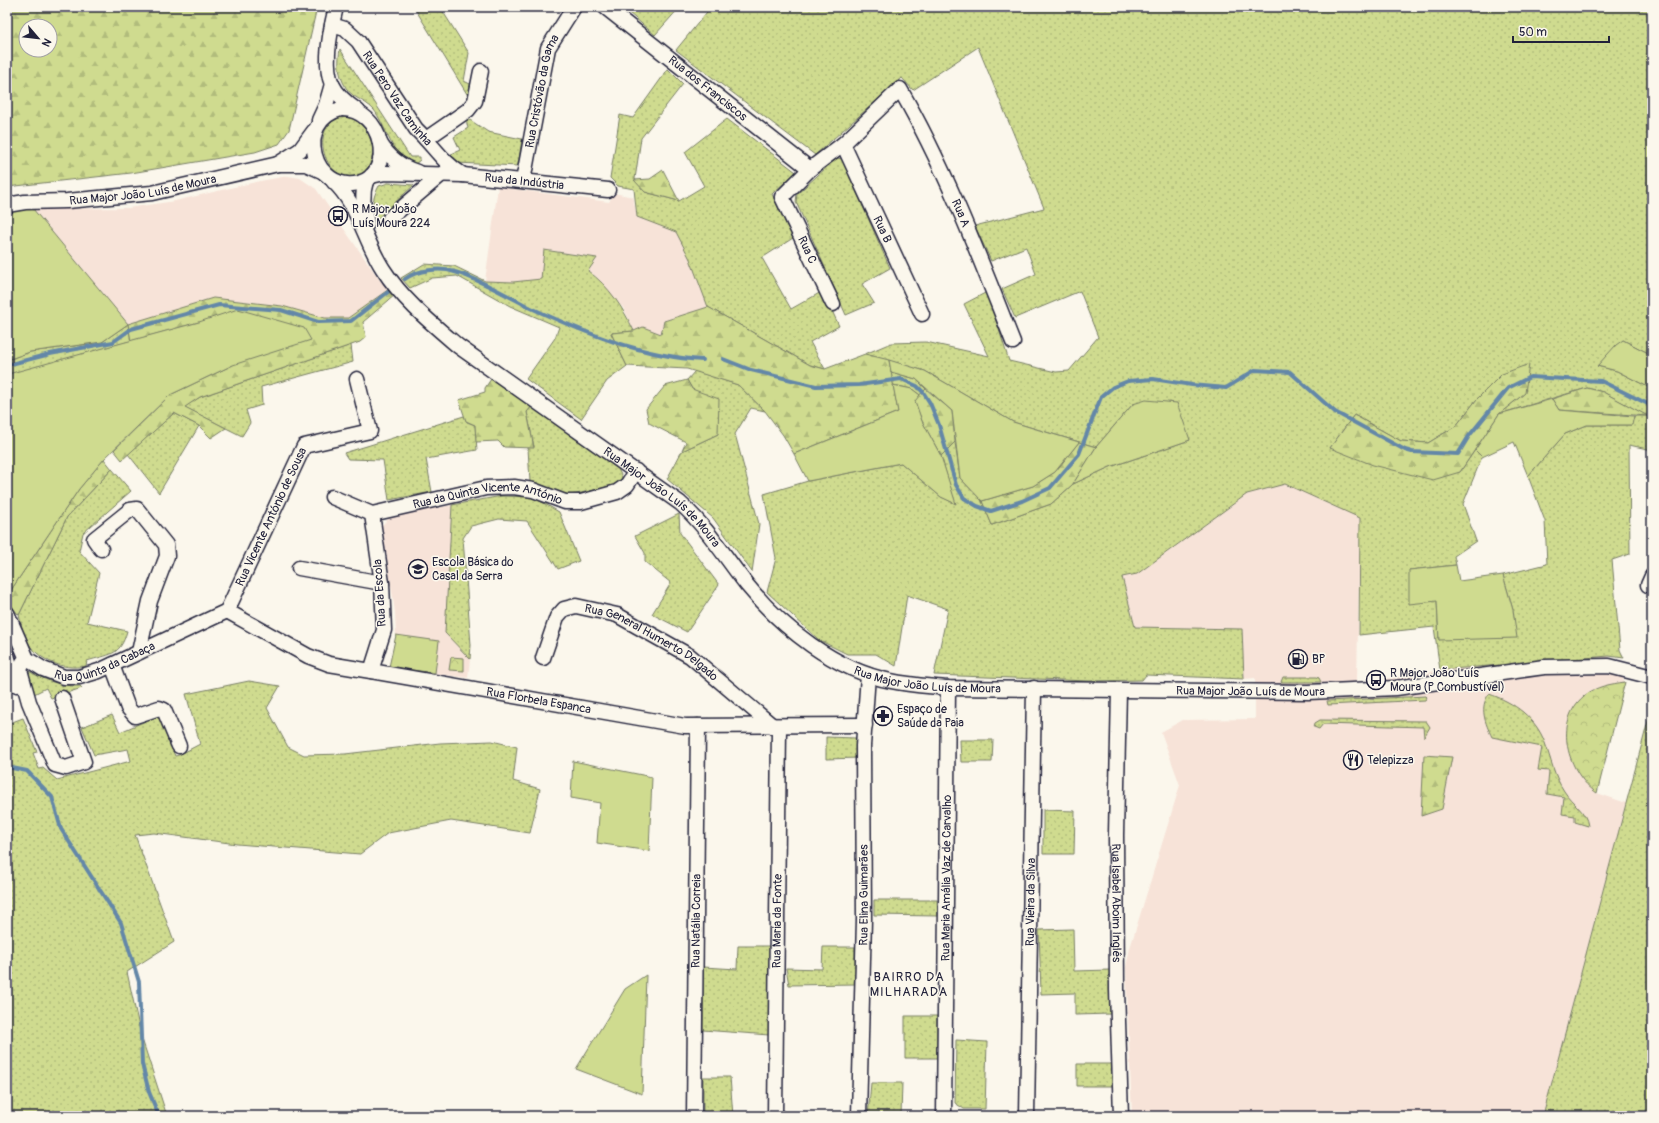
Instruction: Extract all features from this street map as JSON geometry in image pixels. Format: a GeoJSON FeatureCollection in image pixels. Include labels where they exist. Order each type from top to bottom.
{"type":"FeatureCollection","features":[{"type":"Feature","properties":{"kind":"street"},"geometry":{"type":"LineString","coordinates":[[332,84],[345,101],[367,117],[374,125],[380,143],[381,157],[376,171],[368,178],[346,184],[328,177],[318,161],[314,145],[316,127],[326,106],[332,84],[329,62],[332,25],[336,7]]}},
{"type":"Feature","properties":{"kind":"street","name":"Rua Cristóvão da Gama"},"geometry":{"type":"LineString","coordinates":[[523,181],[548,48],[574,7]]}},
{"type":"Feature","properties":{"kind":"street","name":"Rua dos Franciscos"},"geometry":{"type":"LineString","coordinates":[[606,7],[810,169]]}},
{"type":"Feature","properties":{"kind":"street","name":"Rua Pero Vaz Caminha"},"geometry":{"type":"LineString","coordinates":[[332,25],[345,29],[358,41],[416,129],[448,166],[463,175]]}},
{"type":"Feature","properties":{"kind":"street"},"geometry":{"type":"LineString","coordinates":[[426,139],[468,110],[475,100],[481,71]]}},
{"type":"Feature","properties":{"kind":"street","name":"Rua A"},"geometry":{"type":"LineString","coordinates":[[843,144],[900,89],[920,124],[965,223],[1013,342]]}},
{"type":"Feature","properties":{"kind":"street"},"geometry":{"type":"LineString","coordinates":[[316,127],[322,117],[334,111],[347,108],[359,111]]}},
{"type":"Feature","properties":{"kind":"street","name":"Rua Major João Luís de Moura"},"geometry":{"type":"LineString","coordinates":[[278,164],[300,150],[316,127]]}},
{"type":"Feature","properties":{"kind":"street","name":"Rua da Indústria"},"geometry":{"type":"LineString","coordinates":[[380,143],[393,159],[422,174]]}},
{"type":"Feature","properties":{"kind":"street"},"geometry":{"type":"LineString","coordinates":[[810,169],[843,144]]}},
{"type":"Feature","properties":{"kind":"street","name":"Rua B"},"geometry":{"type":"LineString","coordinates":[[843,144],[922,314]]}},
{"type":"Feature","properties":{"kind":"street","name":"Rua Major João Luís de Moura"},"geometry":{"type":"LineString","coordinates":[[7,205],[25,202],[67,201],[152,193],[278,164],[306,164],[328,177],[348,197],[382,268],[399,292],[430,322],[458,346],[680,503],[712,536],[748,585],[773,611],[810,644],[847,667],[868,675],[890,681],[948,688],[1308,692],[1396,688],[1544,667],[1609,666],[1652,677]]}},
{"type":"Feature","properties":{"kind":"street","name":"Rua C"},"geometry":{"type":"LineString","coordinates":[[810,169],[782,197],[833,304]]}},
{"type":"Feature","properties":{"kind":"street","name":"Rua da Indústria"},"geometry":{"type":"LineString","coordinates":[[368,178],[385,174],[463,175],[608,190]]}},
{"type":"Feature","properties":{"kind":"street"},"geometry":{"type":"LineString","coordinates":[[390,218],[442,174]]}},
{"type":"Feature","properties":{"kind":"street","name":"Rua Major João Luís de Moura"},"geometry":{"type":"LineString","coordinates":[[368,178],[363,191],[363,201],[370,242]]}},
{"type":"Feature","properties":{"kind":"street","name":"Rua Vicente António de Sousa"},"geometry":{"type":"LineString","coordinates":[[227,611],[304,446],[370,431],[357,379]]}},
{"type":"Feature","properties":{"kind":"street","name":"Rua da Quinta Vicente António"},"geometry":{"type":"LineString","coordinates":[[372,514],[486,488],[514,487],[533,490],[565,502],[581,502],[617,492],[627,485],[636,471]]}},
{"type":"Feature","properties":{"kind":"street"},"geometry":{"type":"LineString","coordinates":[[332,497],[372,514]]}},
{"type":"Feature","properties":{"kind":"street"},"geometry":{"type":"LineString","coordinates":[[101,550],[94,539],[130,510],[137,510],[166,545],[167,556],[150,601],[139,652]]}},
{"type":"Feature","properties":{"kind":"street","name":"Rua da Escola"},"geometry":{"type":"LineString","coordinates":[[371,671],[384,630],[382,583],[372,514]]}},
{"type":"Feature","properties":{"kind":"street"},"geometry":{"type":"LineString","coordinates":[[299,568],[382,583]]}},
{"type":"Feature","properties":{"kind":"street","name":"Rua General Humerto Delgado"},"geometry":{"type":"LineString","coordinates":[[543,658],[557,617],[564,609],[576,606],[617,615],[690,656],[776,727]]}},
{"type":"Feature","properties":{"kind":"street","name":"Rua Quinta da Cabaça"},"geometry":{"type":"LineString","coordinates":[[27,659],[49,673],[64,677],[79,677],[112,665],[227,611]]}},
{"type":"Feature","properties":{"kind":"street","name":"Rua Florbela Espanca"},"geometry":{"type":"LineString","coordinates":[[227,611],[308,656],[328,664],[685,726],[776,727],[865,725]]}},
{"type":"Feature","properties":{"kind":"street"},"geometry":{"type":"LineString","coordinates":[[7,613],[27,659],[23,662],[20,670],[32,709],[55,765],[66,768],[84,762],[62,698]]}},
{"type":"Feature","properties":{"kind":"street"},"geometry":{"type":"LineString","coordinates":[[19,642],[7,655],[14,680],[32,709]]}},
{"type":"Feature","properties":{"kind":"street"},"geometry":{"type":"LineString","coordinates":[[112,665],[128,708],[135,716],[159,708],[164,710],[179,746]]}},
{"type":"Feature","properties":{"kind":"street","name":"Rua Elina Guimarães"},"geometry":{"type":"LineString","coordinates":[[859,1116],[865,725],[868,675]]}},
{"type":"Feature","properties":{"kind":"street","name":"Rua Maria Amália Vaz de Carvalho"},"geometry":{"type":"LineString","coordinates":[[944,1116],[948,688]]}},
{"type":"Feature","properties":{"kind":"street","name":"Rua Vieira da Silva"},"geometry":{"type":"LineString","coordinates":[[1027,1116],[1034,688]]}},
{"type":"Feature","properties":{"kind":"street","name":"Rua Isabel Aboim Inglês"},"geometry":{"type":"LineString","coordinates":[[1119,690],[1116,835],[1117,990],[1121,1116]]}},
{"type":"Feature","properties":{"kind":"street","name":"Rua Natália Correia"},"geometry":{"type":"LineString","coordinates":[[694,1116],[698,726]]}},
{"type":"Feature","properties":{"kind":"street","name":"Rua Maria da Fonte"},"geometry":{"type":"LineString","coordinates":[[775,1116],[776,727]]}},
{"type":"Feature","properties":{"kind":"shaded area"},"geometry":{"type":"Polygon","coordinates":[[[288,176],[300,178],[316,189],[379,279],[389,289],[348,318],[325,318],[282,306],[213,298],[128,324],[33,209],[128,208],[175,201],[288,176]]]}},
{"type":"Feature","properties":{"kind":"shaded area"},"geometry":{"type":"Polygon","coordinates":[[[498,187],[609,202],[614,193],[633,197],[637,217],[676,232],[690,259],[708,307],[664,321],[661,334],[643,327],[634,331],[624,309],[596,277],[588,271],[597,258],[545,250],[541,279],[513,282],[485,281],[498,187]]]}},
{"type":"Feature","properties":{"kind":"shaded area"},"geometry":{"type":"Polygon","coordinates":[[[1285,484],[1360,518],[1357,682],[1417,675],[1440,670],[1609,656],[1625,682],[1597,793],[1626,803],[1543,1116],[1132,1116],[1126,967],[1130,948],[1180,785],[1161,732],[1183,720],[1255,719],[1255,678],[1244,679],[1242,629],[1135,627],[1122,577],[1137,574],[1247,494],[1285,484]]]}},
{"type":"Feature","properties":{"kind":"shaded area","name":"Escola Básica do Casal da Serra"},"geometry":{"type":"Polygon","coordinates":[[[452,505],[445,633],[470,659],[468,678],[389,667],[396,635],[395,612],[382,525],[391,516],[452,505]]]}},
{"type":"Feature","properties":{"kind":"green space"},"geometry":{"type":"Polygon","coordinates":[[[7,7],[317,7],[289,130],[279,144],[255,152],[131,173],[7,187],[7,7]]]}},
{"type":"Feature","properties":{"kind":"green space"},"geometry":{"type":"Polygon","coordinates":[[[414,7],[440,7],[469,53],[464,81],[474,86],[470,99],[414,7]]]}},
{"type":"Feature","properties":{"kind":"green space"},"geometry":{"type":"Polygon","coordinates":[[[622,7],[680,7],[655,35],[622,7]]]}},
{"type":"Feature","properties":{"kind":"green space"},"geometry":{"type":"Polygon","coordinates":[[[711,7],[1652,7],[1652,355],[1623,340],[1597,366],[1617,371],[1652,389],[1652,450],[1629,445],[1630,554],[1612,560],[1620,650],[1624,658],[1609,656],[1440,670],[1434,627],[1359,635],[1360,518],[1285,484],[1247,494],[1137,574],[1122,577],[1135,627],[1242,629],[1244,679],[1146,675],[1142,680],[1089,681],[934,675],[948,609],[907,595],[896,666],[876,654],[847,654],[819,640],[767,592],[776,558],[764,494],[808,481],[901,463],[941,497],[955,503],[941,456],[955,442],[960,478],[982,501],[992,525],[1051,504],[1073,484],[1110,467],[1190,440],[1133,404],[1096,447],[1013,422],[925,371],[865,354],[891,343],[926,342],[989,356],[964,304],[987,292],[1009,361],[1056,372],[1069,371],[1098,337],[1080,291],[1015,318],[1002,289],[1036,274],[1026,247],[991,261],[975,226],[1044,208],[978,47],[913,90],[902,78],[815,155],[676,50],[711,7]],[[1587,388],[1499,414],[1525,393],[1477,399],[1456,426],[1428,443],[1401,441],[1354,415],[1330,448],[1460,472],[1475,450],[1482,457],[1463,504],[1476,541],[1454,556],[1456,565],[1409,570],[1437,601],[1439,640],[1513,610],[1503,575],[1547,564],[1545,521],[1528,476],[1565,434],[1587,425],[1631,425],[1634,416],[1647,416],[1603,392],[1587,388]]]}},
{"type":"Feature","properties":{"kind":"green space"},"geometry":{"type":"Polygon","coordinates":[[[340,49],[410,157],[420,157],[420,160],[415,164],[405,161],[400,157],[374,110],[349,92],[346,88],[339,70],[340,49]]]}},
{"type":"Feature","properties":{"kind":"green space"},"geometry":{"type":"Polygon","coordinates":[[[668,69],[683,84],[641,138],[635,179],[645,192],[679,201],[704,186],[685,152],[727,119],[796,172],[772,194],[793,238],[762,258],[791,309],[823,291],[839,326],[810,342],[825,369],[810,365],[708,307],[690,259],[676,232],[637,217],[634,189],[618,186],[610,178],[620,115],[633,118],[668,69]]]}},
{"type":"Feature","properties":{"kind":"green space"},"geometry":{"type":"Polygon","coordinates":[[[342,117],[350,118],[364,127],[373,149],[368,168],[356,176],[345,176],[335,171],[328,163],[324,152],[323,141],[325,131],[331,122],[342,117]]]}},
{"type":"Feature","properties":{"kind":"green space"},"geometry":{"type":"Polygon","coordinates":[[[466,120],[470,120],[488,132],[522,139],[518,166],[457,163],[447,156],[460,150],[454,137],[468,128],[466,120]]]}},
{"type":"Feature","properties":{"kind":"green space"},"geometry":{"type":"Polygon","coordinates":[[[837,158],[842,159],[890,268],[862,284],[874,303],[846,315],[796,202],[797,194],[837,158]]]}},
{"type":"Feature","properties":{"kind":"green space"},"geometry":{"type":"Polygon","coordinates":[[[663,170],[679,201],[645,192],[634,180],[650,179],[663,170]]]}},
{"type":"Feature","properties":{"kind":"green space"},"geometry":{"type":"Polygon","coordinates":[[[388,183],[414,185],[377,219],[373,206],[375,195],[379,186],[388,183]]]}},
{"type":"Feature","properties":{"kind":"green space"},"geometry":{"type":"Polygon","coordinates":[[[33,209],[128,324],[102,342],[30,352],[7,360],[7,212],[33,209]]]}},
{"type":"Feature","properties":{"kind":"green space"},"geometry":{"type":"Polygon","coordinates":[[[544,250],[597,258],[588,271],[602,283],[615,298],[634,331],[611,333],[627,366],[607,381],[581,419],[526,379],[555,338],[559,327],[510,306],[457,276],[432,278],[410,288],[401,278],[424,264],[454,266],[485,281],[513,282],[541,279],[544,250]]]}},
{"type":"Feature","properties":{"kind":"green space"},"geometry":{"type":"Polygon","coordinates":[[[389,289],[395,295],[363,322],[366,337],[360,342],[200,397],[185,407],[226,428],[211,438],[199,426],[174,413],[122,460],[114,450],[170,395],[233,365],[199,322],[131,341],[128,324],[213,298],[282,306],[325,318],[348,318],[389,289]]]}},
{"type":"Feature","properties":{"kind":"green space"},"geometry":{"type":"Polygon","coordinates":[[[708,307],[810,365],[825,369],[865,354],[889,360],[898,412],[794,454],[783,435],[765,411],[738,385],[687,369],[627,366],[611,333],[634,331],[643,327],[661,334],[664,321],[708,307]]]}},
{"type":"Feature","properties":{"kind":"green space"},"geometry":{"type":"Polygon","coordinates":[[[238,309],[304,328],[311,340],[233,365],[170,395],[104,459],[79,489],[7,596],[8,374],[199,322],[238,309]]]}},
{"type":"Feature","properties":{"kind":"green space"},"geometry":{"type":"Polygon","coordinates":[[[128,324],[131,341],[7,375],[7,360],[30,352],[102,342],[128,324]]]}},
{"type":"Feature","properties":{"kind":"green space"},"geometry":{"type":"Polygon","coordinates":[[[1623,340],[1652,355],[1652,389],[1617,371],[1597,366],[1616,345],[1623,340]]]}},
{"type":"Feature","properties":{"kind":"green space"},"geometry":{"type":"Polygon","coordinates":[[[351,345],[353,362],[261,387],[262,405],[246,410],[250,423],[242,436],[184,407],[200,397],[351,345]]]}},
{"type":"Feature","properties":{"kind":"green space"},"geometry":{"type":"Polygon","coordinates":[[[889,360],[925,371],[1013,422],[1079,442],[1055,472],[1033,486],[982,501],[960,478],[952,411],[916,379],[891,372],[889,360]]]}},
{"type":"Feature","properties":{"kind":"green space"},"geometry":{"type":"Polygon","coordinates":[[[1529,364],[1525,393],[1499,414],[1460,472],[1433,480],[1373,465],[1330,448],[1354,415],[1401,441],[1428,443],[1456,426],[1477,399],[1502,374],[1529,364]]]}},
{"type":"Feature","properties":{"kind":"green space"},"geometry":{"type":"Polygon","coordinates":[[[695,371],[738,385],[765,411],[751,408],[735,434],[759,524],[752,572],[713,518],[667,479],[682,451],[718,434],[687,380],[695,371]]]}},
{"type":"Feature","properties":{"kind":"green space"},"geometry":{"type":"Polygon","coordinates":[[[891,372],[916,379],[926,389],[920,395],[912,389],[893,385],[891,372]]]}},
{"type":"Feature","properties":{"kind":"green space"},"geometry":{"type":"Polygon","coordinates":[[[491,379],[532,406],[527,412],[534,448],[504,447],[498,441],[476,442],[475,425],[466,421],[459,400],[485,392],[485,388],[491,379]]]}},
{"type":"Feature","properties":{"kind":"green space"},"geometry":{"type":"Polygon","coordinates":[[[687,380],[692,389],[719,399],[718,434],[682,451],[686,442],[649,423],[646,409],[665,386],[687,380]]]}},
{"type":"Feature","properties":{"kind":"green space"},"geometry":{"type":"Polygon","coordinates":[[[893,385],[912,389],[920,395],[915,401],[922,421],[941,456],[956,504],[941,497],[901,463],[808,481],[794,454],[898,412],[893,385]]]}},
{"type":"Feature","properties":{"kind":"green space"},"geometry":{"type":"Polygon","coordinates":[[[1587,388],[1603,392],[1648,416],[1559,410],[1552,399],[1587,388]]]}},
{"type":"Feature","properties":{"kind":"green space"},"geometry":{"type":"Polygon","coordinates":[[[926,389],[952,411],[955,442],[941,456],[922,421],[914,400],[926,389]]]}},
{"type":"Feature","properties":{"kind":"green space"},"geometry":{"type":"Polygon","coordinates":[[[1552,399],[1559,410],[1634,416],[1632,425],[1587,425],[1565,434],[1528,476],[1514,442],[1482,457],[1475,450],[1499,414],[1552,399]]]}},
{"type":"Feature","properties":{"kind":"green space"},"geometry":{"type":"Polygon","coordinates":[[[1146,400],[1177,403],[1190,440],[1110,467],[1073,484],[1096,447],[1133,404],[1146,400]]]}},
{"type":"Feature","properties":{"kind":"green space"},"geometry":{"type":"Polygon","coordinates":[[[532,406],[618,469],[622,477],[617,485],[567,496],[530,482],[528,448],[534,447],[527,412],[532,406]]]}},
{"type":"Feature","properties":{"kind":"green space"},"geometry":{"type":"Polygon","coordinates":[[[174,413],[199,426],[159,493],[128,454],[174,413]]]}},
{"type":"Feature","properties":{"kind":"green space"},"geometry":{"type":"Polygon","coordinates":[[[464,416],[467,422],[475,425],[477,450],[426,459],[432,492],[389,500],[383,460],[348,459],[344,453],[464,416]]]}},
{"type":"Feature","properties":{"kind":"green space"},"geometry":{"type":"Polygon","coordinates":[[[1079,442],[1096,447],[1073,484],[1051,504],[992,525],[982,501],[1033,486],[1055,472],[1079,442]]]}},
{"type":"Feature","properties":{"kind":"green space"},"geometry":{"type":"Polygon","coordinates":[[[104,459],[112,469],[67,517],[19,615],[7,602],[7,596],[79,489],[104,459]]]}},
{"type":"Feature","properties":{"kind":"green space"},"geometry":{"type":"Polygon","coordinates":[[[112,469],[131,491],[83,533],[79,551],[99,573],[87,622],[127,631],[121,646],[113,653],[87,661],[86,666],[67,667],[58,665],[42,657],[29,644],[24,636],[19,615],[67,517],[112,469]]]}},
{"type":"Feature","properties":{"kind":"green space"},"geometry":{"type":"Polygon","coordinates":[[[502,496],[533,497],[559,512],[579,561],[558,569],[527,521],[499,519],[471,526],[463,538],[471,645],[470,659],[445,633],[452,505],[502,496]]]}},
{"type":"Feature","properties":{"kind":"green space"},"geometry":{"type":"Polygon","coordinates":[[[679,514],[680,533],[719,585],[687,632],[652,614],[671,583],[645,562],[645,553],[635,536],[679,514]]]}},
{"type":"Feature","properties":{"kind":"green space"},"geometry":{"type":"Polygon","coordinates":[[[1456,565],[1459,581],[1503,575],[1513,610],[1517,638],[1439,640],[1437,601],[1409,604],[1409,570],[1456,565]]]}},
{"type":"Feature","properties":{"kind":"green space"},"geometry":{"type":"Polygon","coordinates":[[[396,635],[439,641],[435,673],[389,667],[396,635]]]}},
{"type":"Feature","properties":{"kind":"green space"},"geometry":{"type":"Polygon","coordinates":[[[451,657],[464,658],[464,671],[449,670],[451,657]]]}},
{"type":"Feature","properties":{"kind":"green space"},"geometry":{"type":"Polygon","coordinates":[[[27,670],[52,682],[80,686],[82,688],[51,698],[46,688],[34,694],[26,672],[27,670]]]}},
{"type":"Feature","properties":{"kind":"green space"},"geometry":{"type":"Polygon","coordinates":[[[1283,677],[1317,677],[1321,682],[1281,682],[1283,677]]]}},
{"type":"Feature","properties":{"kind":"green space"},"geometry":{"type":"Polygon","coordinates":[[[249,681],[280,686],[267,708],[288,747],[304,755],[345,754],[440,743],[492,741],[517,747],[513,781],[540,789],[530,833],[451,821],[388,833],[360,854],[237,844],[154,833],[135,835],[174,942],[127,972],[141,1036],[167,1116],[7,1116],[7,724],[23,718],[37,752],[33,753],[39,769],[43,768],[57,780],[131,761],[128,749],[94,755],[82,727],[112,715],[120,732],[155,717],[159,718],[175,756],[179,755],[200,744],[186,694],[249,681]]]}},
{"type":"Feature","properties":{"kind":"green space"},"geometry":{"type":"Polygon","coordinates":[[[1625,682],[1597,793],[1578,773],[1572,760],[1568,747],[1567,733],[1569,719],[1574,707],[1584,696],[1604,686],[1625,682]]]}},
{"type":"Feature","properties":{"kind":"green space"},"geometry":{"type":"Polygon","coordinates":[[[1489,694],[1515,706],[1536,726],[1545,743],[1555,773],[1561,785],[1567,796],[1585,816],[1588,826],[1575,822],[1575,816],[1562,814],[1564,797],[1547,794],[1549,771],[1538,770],[1542,747],[1492,737],[1484,715],[1484,704],[1489,694]]]}},
{"type":"Feature","properties":{"kind":"green space"},"geometry":{"type":"Polygon","coordinates":[[[1427,697],[1425,700],[1328,705],[1327,701],[1427,697]]]}},
{"type":"Feature","properties":{"kind":"green space"},"geometry":{"type":"Polygon","coordinates":[[[1652,706],[1652,1116],[1543,1116],[1652,706]]]}},
{"type":"Feature","properties":{"kind":"green space"},"geometry":{"type":"Polygon","coordinates":[[[1320,720],[1426,721],[1430,727],[1424,737],[1423,727],[1323,724],[1319,729],[1314,727],[1315,723],[1320,720]]]}},
{"type":"Feature","properties":{"kind":"green space"},"geometry":{"type":"Polygon","coordinates":[[[826,737],[856,738],[859,758],[826,759],[826,737]]]}},
{"type":"Feature","properties":{"kind":"green space"},"geometry":{"type":"Polygon","coordinates":[[[960,740],[993,740],[992,762],[961,762],[960,740]]]}},
{"type":"Feature","properties":{"kind":"green space"},"geometry":{"type":"Polygon","coordinates":[[[1424,755],[1452,757],[1442,809],[1421,816],[1424,755]]]}},
{"type":"Feature","properties":{"kind":"green space"},"geometry":{"type":"Polygon","coordinates":[[[573,761],[652,777],[649,851],[597,843],[600,803],[571,798],[573,761]]]}},
{"type":"Feature","properties":{"kind":"green space"},"geometry":{"type":"Polygon","coordinates":[[[1043,810],[1075,811],[1074,854],[1043,854],[1043,810]]]}},
{"type":"Feature","properties":{"kind":"green space"},"geometry":{"type":"Polygon","coordinates":[[[874,900],[937,900],[938,916],[874,915],[874,900]]]}},
{"type":"Feature","properties":{"kind":"green space"},"geometry":{"type":"Polygon","coordinates":[[[1073,929],[1074,971],[1110,970],[1111,1014],[1075,1015],[1075,993],[1041,994],[1039,930],[1073,929]]]}},
{"type":"Feature","properties":{"kind":"green space"},"geometry":{"type":"Polygon","coordinates":[[[738,946],[771,946],[769,1035],[703,1030],[703,967],[737,969],[738,946]]]}},
{"type":"Feature","properties":{"kind":"green space"},"geometry":{"type":"Polygon","coordinates":[[[823,947],[855,947],[856,984],[789,985],[786,968],[822,969],[823,947]]]}},
{"type":"Feature","properties":{"kind":"green space"},"geometry":{"type":"Polygon","coordinates":[[[646,975],[642,1094],[576,1069],[625,989],[646,975]]]}},
{"type":"Feature","properties":{"kind":"green space"},"geometry":{"type":"Polygon","coordinates":[[[905,1016],[937,1016],[937,1058],[905,1058],[905,1016]]]}},
{"type":"Feature","properties":{"kind":"green space"},"geometry":{"type":"Polygon","coordinates":[[[956,1040],[987,1042],[985,1109],[964,1109],[955,1103],[956,1040]]]}},
{"type":"Feature","properties":{"kind":"green space"},"geometry":{"type":"Polygon","coordinates":[[[1077,1064],[1114,1064],[1114,1086],[1077,1086],[1077,1064]]]}},
{"type":"Feature","properties":{"kind":"green space"},"geometry":{"type":"Polygon","coordinates":[[[703,1077],[730,1077],[733,1116],[703,1116],[703,1077]]]}},
{"type":"Feature","properties":{"kind":"green space"},"geometry":{"type":"Polygon","coordinates":[[[871,1083],[902,1083],[901,1116],[868,1116],[871,1083]]]}},
{"type":"Feature","properties":{"kind":"waterway"},"geometry":{"type":"LineString","coordinates":[[405,279],[416,273],[429,270],[449,270],[483,283],[529,307],[570,325],[614,342],[658,354],[703,360]]}},
{"type":"Feature","properties":{"kind":"waterway"},"geometry":{"type":"LineString","coordinates":[[7,365],[50,354],[113,342],[131,329],[219,305],[281,310],[318,322],[351,321],[388,292]]}},
{"type":"Feature","properties":{"kind":"waterway"},"geometry":{"type":"LineString","coordinates":[[723,359],[751,370],[816,386],[859,385],[901,379],[917,386],[930,403],[939,425],[956,485],[964,498],[977,506],[991,511],[1022,501],[1050,488],[1079,454],[1101,397],[1113,387],[1128,381],[1153,379],[1226,388],[1255,370],[1290,372],[1335,412],[1405,450],[1412,452],[1458,454],[1469,436],[1508,388],[1530,377],[1601,381],[1652,406]]}},
{"type":"Feature","properties":{"kind":"waterway"},"geometry":{"type":"LineString","coordinates":[[7,767],[27,771],[52,797],[61,829],[121,923],[139,982],[142,1064],[149,1092],[159,1116]]}},
{"type":"Feature","properties":{"kind":"place","name":"R Major João Luís Moura 224"},"geometry":{"type":"Point","coordinates":[338,216]}},
{"type":"Feature","properties":{"kind":"place","name":"Escola Básica do Casal da Serra"},"geometry":{"type":"Point","coordinates":[418,569]}},
{"type":"Feature","properties":{"kind":"place","name":"BP"},"geometry":{"type":"Point","coordinates":[1298,659]}},
{"type":"Feature","properties":{"kind":"place","name":"R Major João Luís Moura (P Combustível)"},"geometry":{"type":"Point","coordinates":[1376,680]}},
{"type":"Feature","properties":{"kind":"place","name":"Espaço de Saúde da Paia"},"geometry":{"type":"Point","coordinates":[883,716]}},
{"type":"Feature","properties":{"kind":"place","name":"Telepizza"},"geometry":{"type":"Point","coordinates":[1353,760]}},
{"type":"Feature","properties":{"kind":"district","name":"BAIRRO DA MILHARADA"},"geometry":{"type":"Point","coordinates":[909,984]}}]}
